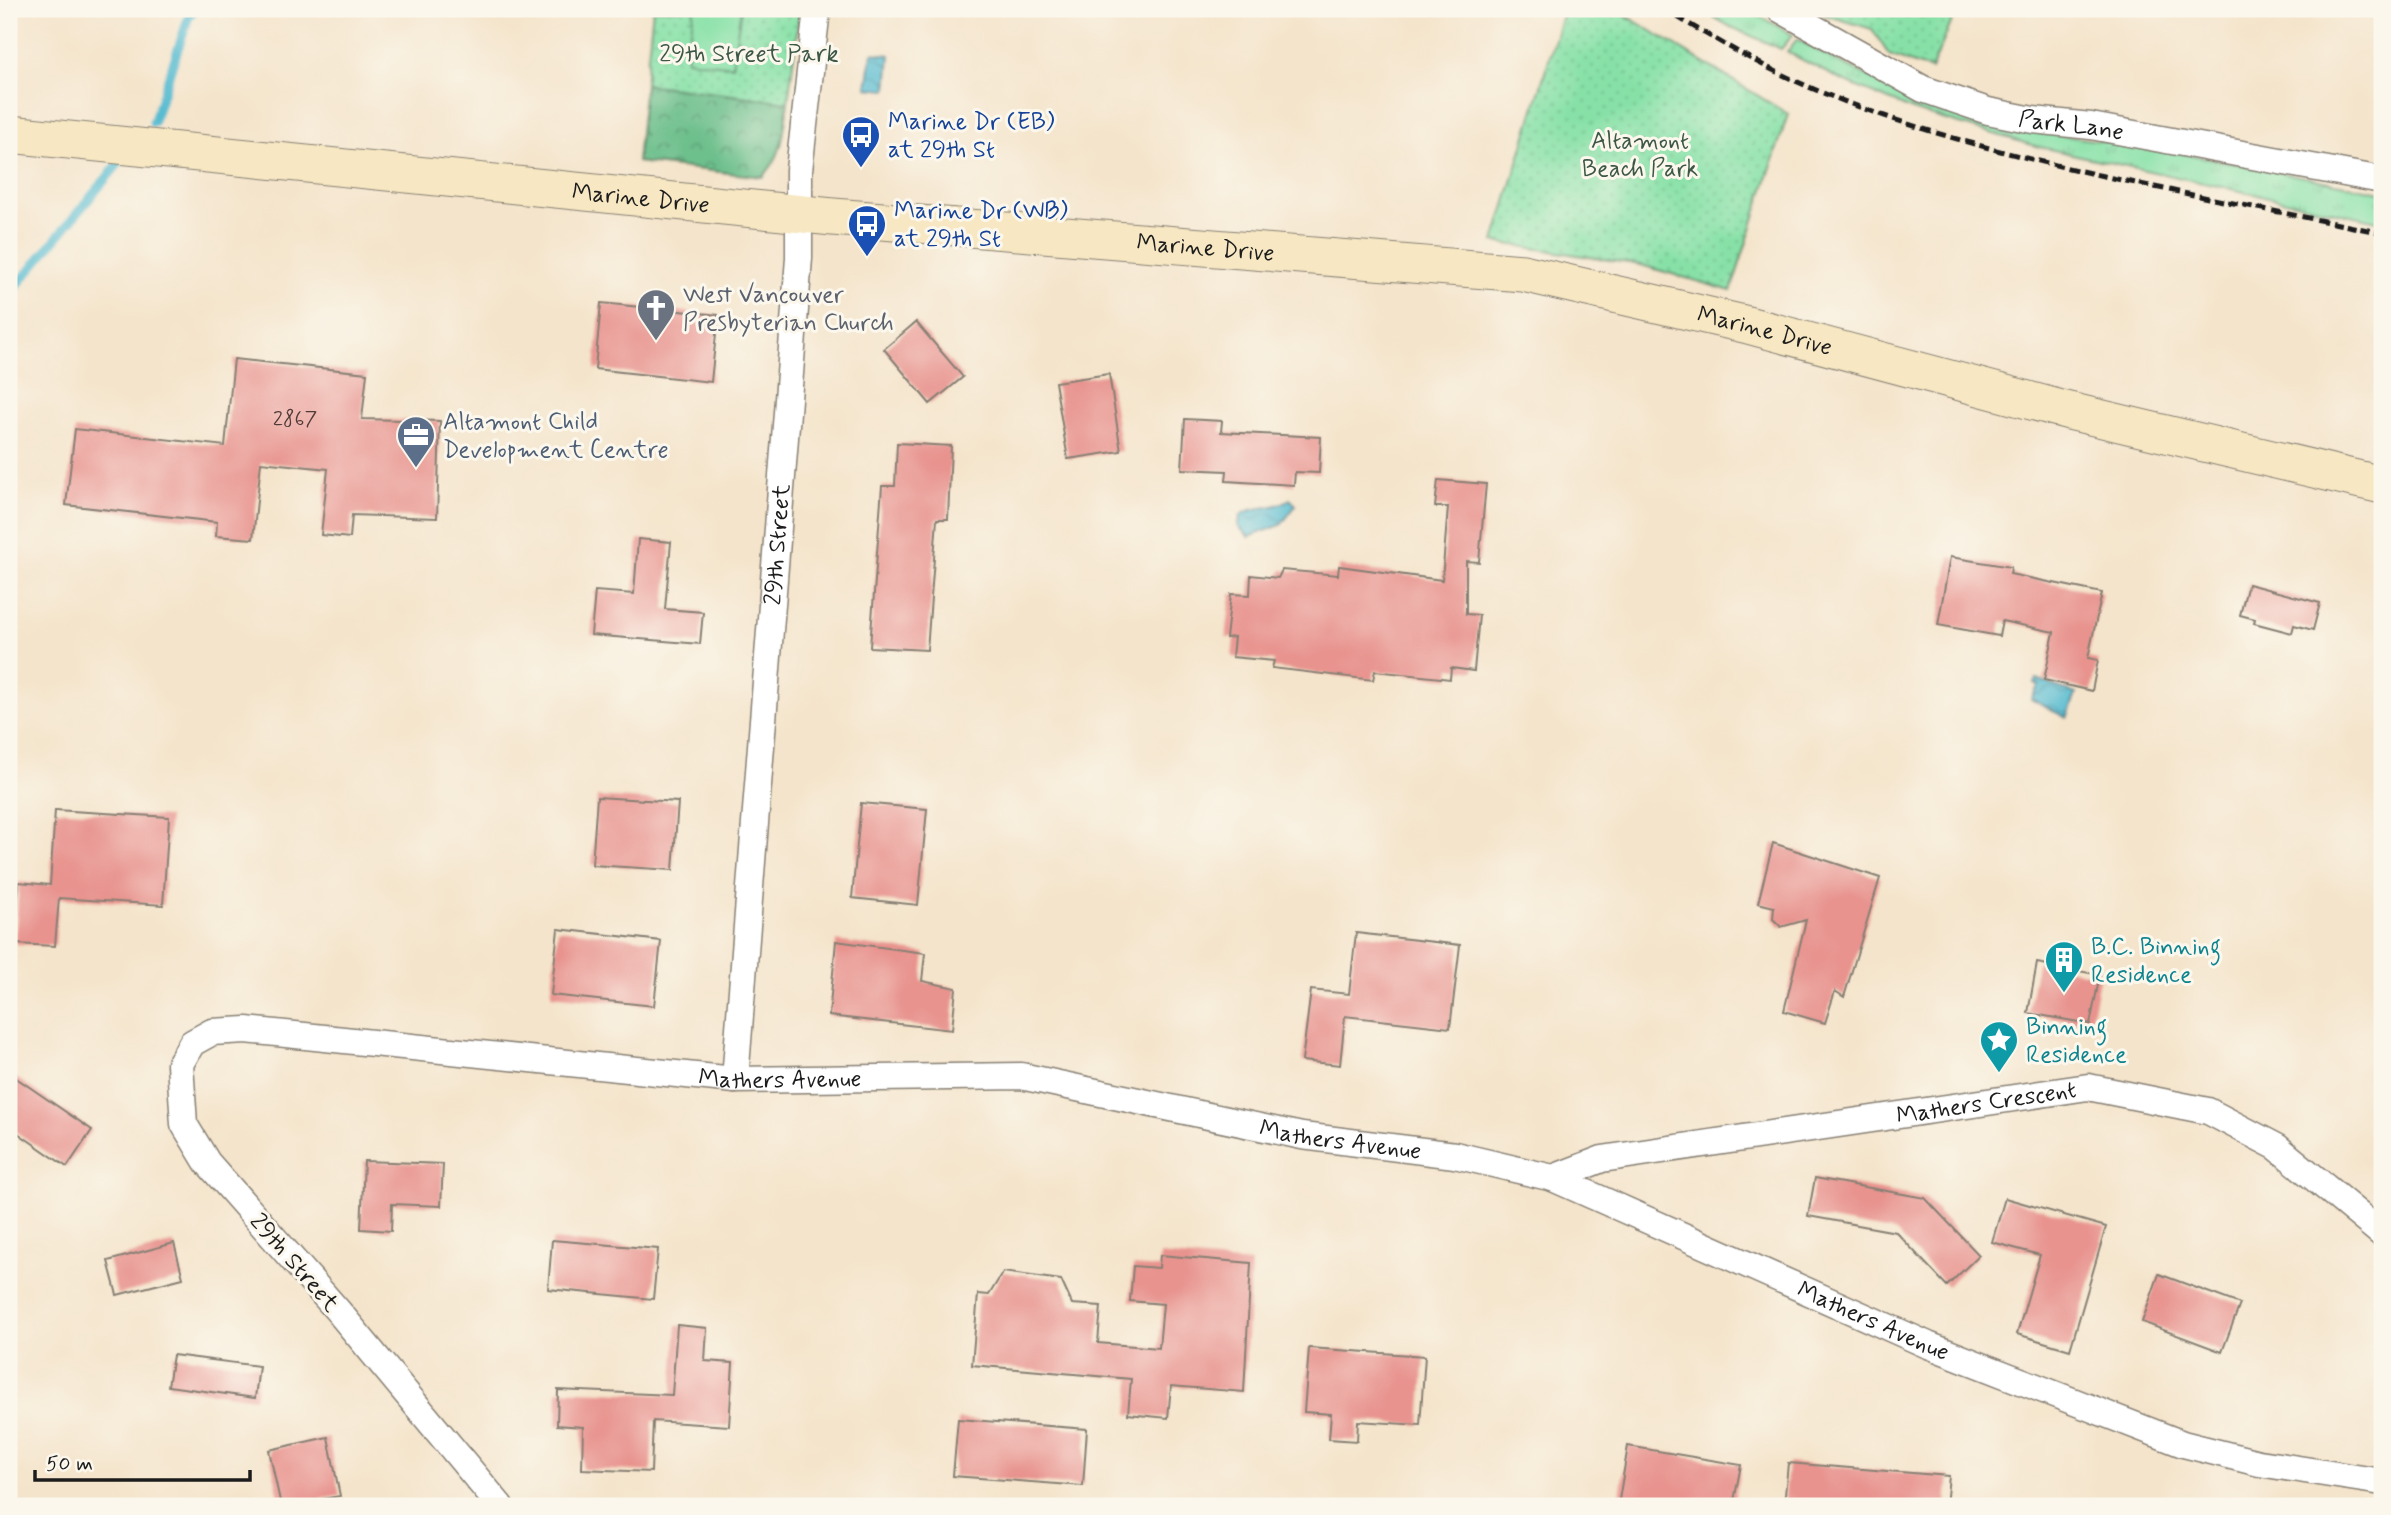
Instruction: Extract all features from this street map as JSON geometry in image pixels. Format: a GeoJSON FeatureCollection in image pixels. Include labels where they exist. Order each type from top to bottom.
{"type":"FeatureCollection","features":[{"type":"Feature","properties":{"kind":"main road","name":"Marine Drive"},"geometry":{"type":"LineString","coordinates":[[9,134],[533,184],[798,214],[1523,273],[1744,324],[2069,411],[2382,485]]}},
{"type":"Feature","properties":{"kind":"street","name":"29th Street"},"geometry":{"type":"LineString","coordinates":[[735,1080],[799,258],[799,170],[817,9]]}},
{"type":"Feature","properties":{"kind":"street","name":"Park Lane"},"geometry":{"type":"LineString","coordinates":[[1780,9],[1923,89],[1988,111],[2033,120],[2091,126],[2382,180]]}},
{"type":"Feature","properties":{"kind":"street","name":"29th Street"},"geometry":{"type":"LineString","coordinates":[[246,1030],[212,1032],[192,1043],[180,1064],[184,1124],[207,1162],[338,1311],[500,1506]]}},
{"type":"Feature","properties":{"kind":"street","name":"Mathers Avenue"},"geometry":{"type":"LineString","coordinates":[[246,1030],[735,1080],[1021,1076],[1302,1136],[1455,1155],[1553,1178],[1928,1345],[2183,1444],[2259,1464],[2382,1482]]}},
{"type":"Feature","properties":{"kind":"street","name":"Mathers Crescent"},"geometry":{"type":"LineString","coordinates":[[1553,1178],[1602,1159],[2088,1087],[2208,1111],[2277,1147],[2382,1234]]}},
{"type":"Feature","properties":{"kind":"green space","name":"29th Street Park"},"geometry":{"type":"Polygon","coordinates":[[[653,9],[800,9],[788,102],[645,84],[653,9]]]}},
{"type":"Feature","properties":{"kind":"green space"},"geometry":{"type":"Polygon","coordinates":[[[694,9],[741,9],[732,66],[687,60],[694,9]]]}},
{"type":"Feature","properties":{"kind":"green space","name":"Altamont Beach Park"},"geometry":{"type":"Polygon","coordinates":[[[1564,9],[1615,9],[1788,114],[1731,291],[1641,265],[1494,242],[1564,9]]]}},
{"type":"Feature","properties":{"kind":"green space"},"geometry":{"type":"Polygon","coordinates":[[[1700,9],[1748,9],[1793,35],[1781,49],[1729,26],[1700,9]]]}},
{"type":"Feature","properties":{"kind":"green space"},"geometry":{"type":"Polygon","coordinates":[[[1806,9],[1957,9],[1931,70],[1889,55],[1872,29],[1806,9]]]}},
{"type":"Feature","properties":{"kind":"green space"},"geometry":{"type":"Polygon","coordinates":[[[1797,39],[1846,66],[1917,97],[2051,134],[2171,151],[2382,192],[2382,222],[2035,146],[1915,111],[1841,80],[1787,52],[1797,39]]]}},
{"type":"Feature","properties":{"kind":"green space"},"geometry":{"type":"Polygon","coordinates":[[[645,84],[788,102],[784,133],[775,161],[762,177],[637,162],[645,84]]]}},
{"type":"Feature","properties":{"kind":"water"},"geometry":{"type":"Polygon","coordinates":[[[872,53],[890,55],[887,90],[867,88],[872,53]]]}},
{"type":"Feature","properties":{"kind":"water"},"geometry":{"type":"Polygon","coordinates":[[[1290,499],[1296,505],[1281,525],[1249,537],[1238,526],[1241,515],[1290,499]]]}},
{"type":"Feature","properties":{"kind":"water"},"geometry":{"type":"Polygon","coordinates":[[[2037,679],[2076,694],[2067,718],[2031,699],[2039,685],[2034,683],[2037,679]]]}},
{"type":"Feature","properties":{"kind":"building","name":"West Vancouver Presbyterian Church"},"geometry":{"type":"Polygon","coordinates":[[[601,303],[718,315],[711,382],[595,369],[601,303]]]}},
{"type":"Feature","properties":{"kind":"building"},"geometry":{"type":"Polygon","coordinates":[[[916,322],[963,377],[930,404],[884,349],[916,322]]]}},
{"type":"Feature","properties":{"kind":"building"},"geometry":{"type":"Polygon","coordinates":[[[234,359],[367,373],[362,419],[440,421],[437,518],[352,515],[350,538],[321,535],[328,469],[261,462],[253,539],[216,536],[217,522],[66,505],[75,429],[225,446],[234,359]]]}},
{"type":"Feature","properties":{"kind":"building"},"geometry":{"type":"Polygon","coordinates":[[[1109,374],[1121,451],[1068,459],[1055,382],[1109,374]]]}},
{"type":"Feature","properties":{"kind":"building"},"geometry":{"type":"Polygon","coordinates":[[[1185,419],[1222,421],[1221,432],[1321,437],[1319,473],[1295,472],[1294,485],[1226,481],[1227,471],[1182,469],[1185,419]]]}},
{"type":"Feature","properties":{"kind":"building"},"geometry":{"type":"Polygon","coordinates":[[[897,443],[951,446],[948,519],[937,519],[927,650],[870,647],[882,486],[895,486],[897,443]]]}},
{"type":"Feature","properties":{"kind":"building"},"geometry":{"type":"Polygon","coordinates":[[[1438,480],[1486,484],[1479,562],[1466,561],[1466,614],[1479,615],[1474,671],[1451,668],[1450,679],[1375,671],[1373,680],[1272,668],[1274,661],[1232,657],[1234,637],[1226,638],[1231,594],[1250,595],[1251,575],[1278,578],[1282,570],[1338,575],[1339,566],[1442,580],[1448,507],[1435,507],[1438,480]]]}},
{"type":"Feature","properties":{"kind":"building"},"geometry":{"type":"Polygon","coordinates":[[[638,539],[671,542],[665,609],[703,612],[700,644],[591,635],[595,591],[634,594],[638,539]]]}},
{"type":"Feature","properties":{"kind":"building"},"geometry":{"type":"Polygon","coordinates":[[[1950,557],[2011,567],[2010,574],[2102,593],[2088,658],[2098,660],[2092,691],[2044,680],[2054,632],[2002,621],[1999,636],[1938,625],[1950,557]]]}},
{"type":"Feature","properties":{"kind":"building"},"geometry":{"type":"Polygon","coordinates":[[[2248,584],[2320,603],[2313,630],[2294,625],[2292,633],[2254,623],[2255,619],[2240,615],[2248,584]]]}},
{"type":"Feature","properties":{"kind":"building"},"geometry":{"type":"Polygon","coordinates":[[[597,797],[678,802],[673,870],[592,865],[597,797]]]}},
{"type":"Feature","properties":{"kind":"building"},"geometry":{"type":"Polygon","coordinates":[[[861,803],[927,809],[918,905],[852,898],[861,803]]]}},
{"type":"Feature","properties":{"kind":"building"},"geometry":{"type":"Polygon","coordinates":[[[55,810],[169,817],[163,905],[59,898],[55,946],[15,944],[19,882],[50,885],[55,810]]]}},
{"type":"Feature","properties":{"kind":"building"},"geometry":{"type":"Polygon","coordinates":[[[1773,843],[1880,878],[1844,997],[1835,991],[1825,1023],[1784,1011],[1806,920],[1781,927],[1773,919],[1774,907],[1758,903],[1773,843]]]}},
{"type":"Feature","properties":{"kind":"building"},"geometry":{"type":"Polygon","coordinates":[[[558,929],[661,941],[654,1006],[551,995],[558,929]]]}},
{"type":"Feature","properties":{"kind":"building"},"geometry":{"type":"Polygon","coordinates":[[[1356,933],[1460,945],[1450,1028],[1345,1016],[1340,1065],[1302,1061],[1311,990],[1349,994],[1356,933]]]}},
{"type":"Feature","properties":{"kind":"building"},"geometry":{"type":"Polygon","coordinates":[[[836,941],[925,953],[922,981],[956,988],[952,1030],[829,1016],[836,941]]]}},
{"type":"Feature","properties":{"kind":"building","name":"B.C. Binning Residence"},"geometry":{"type":"Polygon","coordinates":[[[2037,963],[2100,975],[2090,1024],[2028,1013],[2037,963]]]}},
{"type":"Feature","properties":{"kind":"building"},"geometry":{"type":"Polygon","coordinates":[[[9,1073],[92,1130],[67,1167],[9,1127],[9,1073]]]}},
{"type":"Feature","properties":{"kind":"building"},"geometry":{"type":"Polygon","coordinates":[[[364,1161],[443,1164],[441,1206],[392,1204],[391,1231],[361,1229],[364,1161]]]}},
{"type":"Feature","properties":{"kind":"building"},"geometry":{"type":"Polygon","coordinates":[[[1815,1178],[1925,1198],[1979,1255],[1947,1286],[1896,1232],[1808,1216],[1815,1178]]]}},
{"type":"Feature","properties":{"kind":"building"},"geometry":{"type":"Polygon","coordinates":[[[2005,1198],[2106,1227],[2070,1350],[2017,1334],[2040,1255],[1992,1242],[2005,1198]]]}},
{"type":"Feature","properties":{"kind":"building"},"geometry":{"type":"Polygon","coordinates":[[[552,1240],[658,1249],[653,1299],[548,1289],[552,1240]]]}},
{"type":"Feature","properties":{"kind":"building"},"geometry":{"type":"Polygon","coordinates":[[[174,1243],[183,1278],[117,1295],[108,1261],[174,1243]]]}},
{"type":"Feature","properties":{"kind":"building"},"geometry":{"type":"Polygon","coordinates":[[[1160,1255],[1251,1263],[1244,1392],[1171,1386],[1168,1418],[1128,1414],[1131,1379],[972,1365],[978,1294],[989,1295],[1003,1272],[1061,1280],[1072,1304],[1101,1306],[1098,1343],[1159,1348],[1163,1304],[1130,1301],[1133,1266],[1159,1268],[1160,1255]]]}},
{"type":"Feature","properties":{"kind":"building"},"geometry":{"type":"Polygon","coordinates":[[[2159,1274],[2240,1304],[2222,1352],[2142,1322],[2159,1274]]]}},
{"type":"Feature","properties":{"kind":"building"},"geometry":{"type":"Polygon","coordinates":[[[677,1325],[707,1328],[705,1361],[733,1363],[729,1426],[653,1421],[651,1472],[582,1469],[583,1427],[557,1425],[558,1390],[672,1395],[677,1325]]]}},
{"type":"Feature","properties":{"kind":"building"},"geometry":{"type":"Polygon","coordinates":[[[1309,1348],[1425,1356],[1420,1425],[1358,1421],[1357,1441],[1329,1439],[1331,1414],[1304,1412],[1309,1348]]]}},
{"type":"Feature","properties":{"kind":"building"},"geometry":{"type":"Polygon","coordinates":[[[173,1355],[259,1366],[255,1398],[168,1386],[173,1355]]]}},
{"type":"Feature","properties":{"kind":"building"},"geometry":{"type":"Polygon","coordinates":[[[958,1419],[1087,1429],[1083,1486],[953,1476],[958,1419]]]}},
{"type":"Feature","properties":{"kind":"building"},"geometry":{"type":"Polygon","coordinates":[[[328,1437],[340,1496],[281,1506],[269,1450],[328,1437]]]}},
{"type":"Feature","properties":{"kind":"building"},"geometry":{"type":"Polygon","coordinates":[[[1628,1446],[1741,1465],[1733,1506],[1618,1506],[1628,1446]]]}},
{"type":"Feature","properties":{"kind":"building"},"geometry":{"type":"Polygon","coordinates":[[[1788,1463],[1949,1476],[1946,1506],[1784,1506],[1788,1463]]]}},
{"type":"Feature","properties":{"kind":"waterway"},"geometry":{"type":"LineString","coordinates":[[153,123],[189,16],[195,9]]}},
{"type":"Feature","properties":{"kind":"waterway"},"geometry":{"type":"LineString","coordinates":[[9,295],[124,157]]}},
{"type":"Feature","properties":{"kind":"railway"},"geometry":{"type":"LineString","coordinates":[[1664,9],[1724,44],[1828,95],[1963,141],[2102,176],[2382,233]]}},
{"type":"Feature","properties":{"kind":"place","name":"Marine Dr (EB) at 29th St"},"geometry":{"type":"Point","coordinates":[861,169]}},
{"type":"Feature","properties":{"kind":"place","name":"Marine Dr (WB) at 29th St"},"geometry":{"type":"Point","coordinates":[867,258]}},
{"type":"Feature","properties":{"kind":"place","name":"West Vancouver Presbyterian Church"},"geometry":{"type":"Point","coordinates":[656,342]}},
{"type":"Feature","properties":{"kind":"place","name":"Altamont Child Development Centre"},"geometry":{"type":"Point","coordinates":[416,469]}},
{"type":"Feature","properties":{"kind":"place","name":"B.C. Binning Residence"},"geometry":{"type":"Point","coordinates":[2064,994]}},
{"type":"Feature","properties":{"kind":"place","name":"Binning Residence"},"geometry":{"type":"Point","coordinates":[1999,1074]}}]}
